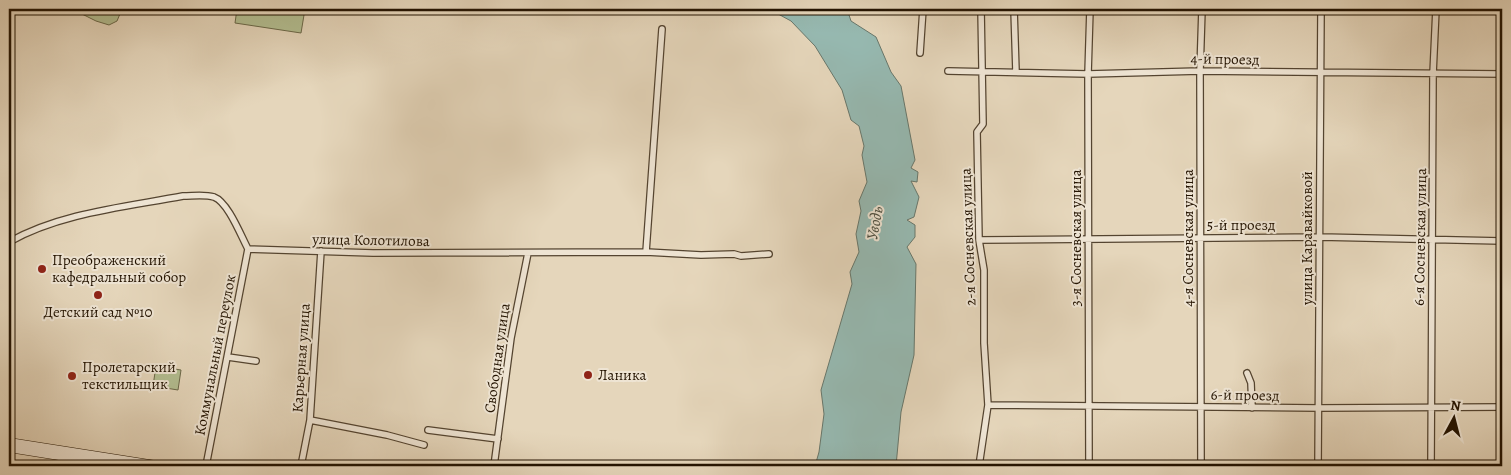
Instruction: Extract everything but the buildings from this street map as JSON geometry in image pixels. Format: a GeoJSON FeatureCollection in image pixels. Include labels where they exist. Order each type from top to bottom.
{"type":"FeatureCollection","features":[{"type":"Feature","properties":{"kind":"main road"},"geometry":{"type":"LineString","coordinates":[[9,442],[162,466]]}},
{"type":"Feature","properties":{"kind":"main road"},"geometry":{"type":"LineString","coordinates":[[9,448],[122,466]]}},
{"type":"Feature","properties":{"kind":"street"},"geometry":{"type":"LineString","coordinates":[[920,53],[923,9]]}},
{"type":"Feature","properties":{"kind":"street","name":"2-я Сосневская улица"},"geometry":{"type":"LineString","coordinates":[[979,466],[988,405],[984,343],[984,270],[979,240],[977,132],[983,124],[982,9]]}},
{"type":"Feature","properties":{"kind":"street"},"geometry":{"type":"LineString","coordinates":[[1014,9],[1016,72]]}},
{"type":"Feature","properties":{"kind":"street","name":"3-я Сосневская улица"},"geometry":{"type":"LineString","coordinates":[[1089,466],[1088,74],[1090,9]]}},
{"type":"Feature","properties":{"kind":"street","name":"4-я Сосневская улица"},"geometry":{"type":"LineString","coordinates":[[1201,466],[1200,71],[1202,9]]}},
{"type":"Feature","properties":{"kind":"street","name":"улица Каравайковой"},"geometry":{"type":"LineString","coordinates":[[1318,466],[1320,408],[1319,73],[1321,9]]}},
{"type":"Feature","properties":{"kind":"street","name":"6-я Сосневская улица"},"geometry":{"type":"LineString","coordinates":[[1431,466],[1430,408],[1436,9]]}},
{"type":"Feature","properties":{"kind":"street"},"geometry":{"type":"LineString","coordinates":[[646,252],[662,28]]}},
{"type":"Feature","properties":{"kind":"street","name":"4-й проезд"},"geometry":{"type":"LineString","coordinates":[[948,71],[1088,74],[1200,71],[1502,74]]}},
{"type":"Feature","properties":{"kind":"street"},"geometry":{"type":"LineString","coordinates":[[9,242],[18,236],[63,219],[183,196],[202,195],[216,198],[225,207],[248,249]]}},
{"type":"Feature","properties":{"kind":"street","name":"5-й проезд"},"geometry":{"type":"LineString","coordinates":[[979,240],[1320,237],[1502,241]]}},
{"type":"Feature","properties":{"kind":"street","name":"улица Колотилова"},"geometry":{"type":"LineString","coordinates":[[248,249],[528,254],[646,252],[701,255],[734,254],[741,256],[769,254]]}},
{"type":"Feature","properties":{"kind":"street","name":"Коммунальный переулок"},"geometry":{"type":"LineString","coordinates":[[206,466],[248,249]]}},
{"type":"Feature","properties":{"kind":"street","name":"Карьерная улица"},"geometry":{"type":"LineString","coordinates":[[301,466],[310,420],[320,251]]}},
{"type":"Feature","properties":{"kind":"street","name":"Свободная улица"},"geometry":{"type":"LineString","coordinates":[[494,466],[511,338],[528,254]]}},
{"type":"Feature","properties":{"kind":"street"},"geometry":{"type":"LineString","coordinates":[[228,356],[256,361]]}},
{"type":"Feature","properties":{"kind":"street"},"geometry":{"type":"LineString","coordinates":[[1247,373],[1251,383],[1252,408]]}},
{"type":"Feature","properties":{"kind":"street","name":"6-й проезд"},"geometry":{"type":"LineString","coordinates":[[988,405],[1252,408],[1502,407]]}},
{"type":"Feature","properties":{"kind":"street"},"geometry":{"type":"LineString","coordinates":[[310,420],[387,435],[424,445]]}},
{"type":"Feature","properties":{"kind":"street"},"geometry":{"type":"LineString","coordinates":[[428,430],[498,439]]}},
{"type":"Feature","properties":{"kind":"green space"},"geometry":{"type":"Polygon","coordinates":[[[72,9],[122,9],[117,21],[109,25],[72,9]]]}},
{"type":"Feature","properties":{"kind":"green space"},"geometry":{"type":"Polygon","coordinates":[[[237,9],[305,9],[301,33],[235,23],[237,9]]]}},
{"type":"Feature","properties":{"kind":"green space"},"geometry":{"type":"Polygon","coordinates":[[[156,366],[181,370],[178,390],[153,386],[156,366]]]}},
{"type":"Feature","properties":{"kind":"water","name":"Уводь"},"geometry":{"type":"Polygon","coordinates":[[[769,9],[847,9],[851,21],[876,37],[891,72],[901,86],[915,160],[911,168],[918,172],[917,182],[911,181],[919,197],[914,217],[907,220],[915,225],[915,237],[907,247],[916,264],[914,355],[901,412],[896,466],[815,466],[819,452],[824,414],[821,390],[852,284],[850,272],[859,252],[856,234],[861,211],[859,201],[867,182],[862,155],[864,146],[859,126],[851,120],[842,90],[815,46],[791,21],[769,9]]]}},
{"type":"Feature","properties":{"kind":"place","name":"Преображенский кафедральный собор"},"geometry":{"type":"Point","coordinates":[42,269]}},
{"type":"Feature","properties":{"kind":"place","name":"Детский сад №10"},"geometry":{"type":"Point","coordinates":[98,295]}},
{"type":"Feature","properties":{"kind":"place","name":"Ланика"},"geometry":{"type":"Point","coordinates":[588,375]}},
{"type":"Feature","properties":{"kind":"place","name":"Пролетарский текстильщик"},"geometry":{"type":"Point","coordinates":[72,376]}}]}
